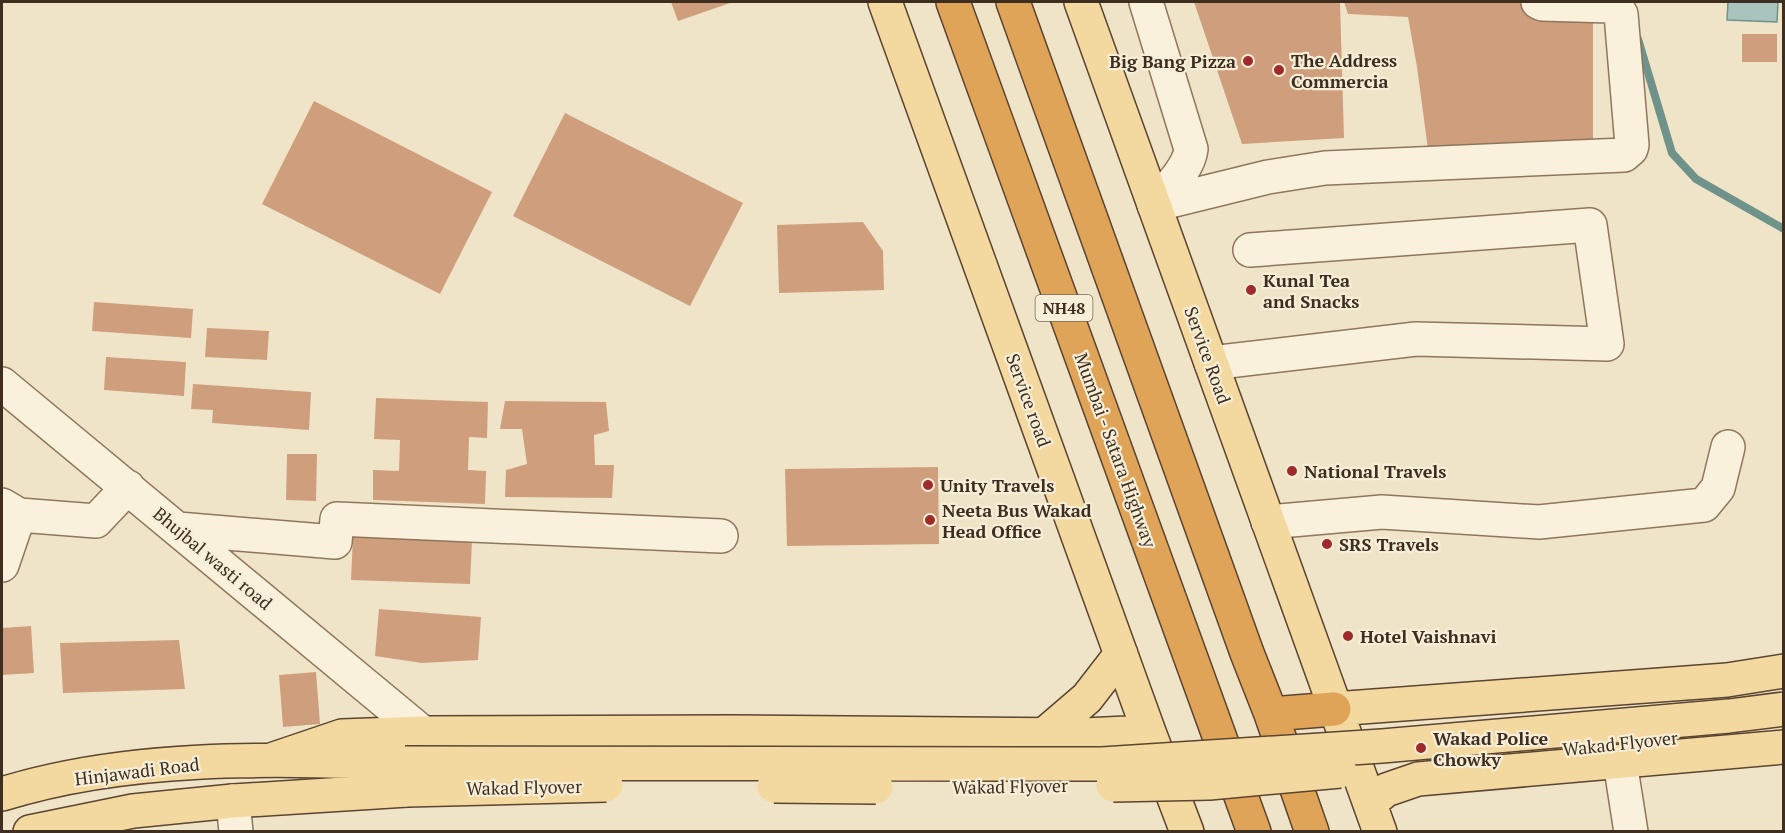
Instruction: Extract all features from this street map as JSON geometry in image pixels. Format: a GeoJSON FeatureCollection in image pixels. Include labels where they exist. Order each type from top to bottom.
{"type":"FeatureCollection","features":[{"type":"Feature","properties":{"kind":"highway","name":"Mumbai - Satara Highway"},"geometry":{"type":"LineString","coordinates":[[953,2],[1254,831]]}},
{"type":"Feature","properties":{"kind":"highway","name":"NH48"},"geometry":{"type":"LineString","coordinates":[[1013,2],[1312,831]]}},
{"type":"Feature","properties":{"kind":"highway"},"geometry":{"type":"LineString","coordinates":[[1271,714],[1334,709]]}},
{"type":"Feature","properties":{"kind":"main road","name":"Service road"},"geometry":{"type":"LineString","coordinates":[[885,2],[1149,732],[1187,831]]}},
{"type":"Feature","properties":{"kind":"main road","name":"Service Road"},"geometry":{"type":"LineString","coordinates":[[1081,2],[1334,709],[1375,817]]}},
{"type":"Feature","properties":{"kind":"main road"},"geometry":{"type":"LineString","coordinates":[[1045,734],[1087,698],[1121,654]]}},
{"type":"Feature","properties":{"kind":"main road"},"geometry":{"type":"LineString","coordinates":[[1334,709],[1727,680],[1784,671]]}},
{"type":"Feature","properties":{"kind":"main road"},"geometry":{"type":"LineString","coordinates":[[1727,680],[1740,751]]}},
{"type":"Feature","properties":{"kind":"main road","name":"Wakad Flyover"},"geometry":{"type":"LineString","coordinates":[[235,816],[406,777],[1102,764],[1394,746],[1730,716],[1784,709]]}},
{"type":"Feature","properties":{"kind":"main road","name":"Wakad Flyover"},"geometry":{"type":"LineString","coordinates":[[274,759],[406,777],[619,785],[918,787],[1209,783],[1405,765],[1784,724]]}},
{"type":"Feature","properties":{"kind":"main road"},"geometry":{"type":"LineString","coordinates":[[274,759],[342,736],[423,733],[1045,734],[1149,732]]}},
{"type":"Feature","properties":{"kind":"main road"},"geometry":{"type":"LineString","coordinates":[[1375,817],[1386,790],[1418,779],[1784,747]]}},
{"type":"Feature","properties":{"kind":"main road","name":"Hinjawadi Road"},"geometry":{"type":"LineString","coordinates":[[2,795],[35,784],[128,769],[169,764],[274,759]]}},
{"type":"Feature","properties":{"kind":"main road"},"geometry":{"type":"LineString","coordinates":[[30,831],[133,811],[235,816]]}},
{"type":"Feature","properties":{"kind":"street"},"geometry":{"type":"LineString","coordinates":[[1146,2],[1191,149],[1191,154],[1181,171],[1154,205]]}},
{"type":"Feature","properties":{"kind":"street"},"geometry":{"type":"LineString","coordinates":[[1154,205],[1300,171],[1624,155],[1629,152],[1632,145],[1621,15],[1611,6],[1538,2]]}},
{"type":"Feature","properties":{"kind":"street"},"geometry":{"type":"LineString","coordinates":[[1211,363],[1416,339],[1607,344],[1590,225],[1250,250]]}},
{"type":"Feature","properties":{"kind":"street","name":"Bhujbal wasti road"},"geometry":{"type":"LineString","coordinates":[[2,384],[423,733]]}},
{"type":"Feature","properties":{"kind":"street"},"geometry":{"type":"LineString","coordinates":[[1268,522],[1382,512],[1539,522],[1704,505],[1718,488],[1728,447]]}},
{"type":"Feature","properties":{"kind":"street"},"geometry":{"type":"LineString","coordinates":[[2,565],[10,510],[96,521],[128,488]]}},
{"type":"Feature","properties":{"kind":"street"},"geometry":{"type":"LineString","coordinates":[[178,529],[335,542],[337,519],[721,536]]}},
{"type":"Feature","properties":{"kind":"street"},"geometry":{"type":"LineString","coordinates":[[1620,762],[1631,831]]}},
{"type":"Feature","properties":{"kind":"water"},"geometry":{"type":"Polygon","coordinates":[[[1728,2],[1778,2],[1777,22],[1727,20],[1728,2]]]}},
{"type":"Feature","properties":{"kind":"building"},"geometry":{"type":"Polygon","coordinates":[[[671,2],[733,2],[678,21],[671,2]]]}},
{"type":"Feature","properties":{"kind":"building","name":"The Address Commercia"},"geometry":{"type":"Polygon","coordinates":[[[1194,2],[1340,2],[1344,138],[1242,144],[1194,2]]]}},
{"type":"Feature","properties":{"kind":"building"},"geometry":{"type":"Polygon","coordinates":[[[1344,2],[1568,4],[1593,17],[1593,149],[1429,157],[1408,17],[1348,14],[1344,2]]]}},
{"type":"Feature","properties":{"kind":"building"},"geometry":{"type":"Polygon","coordinates":[[[1742,34],[1777,34],[1777,62],[1742,62],[1742,34]]]}},
{"type":"Feature","properties":{"kind":"building"},"geometry":{"type":"Polygon","coordinates":[[[314,101],[492,192],[440,294],[262,204],[314,101]]]}},
{"type":"Feature","properties":{"kind":"building"},"geometry":{"type":"Polygon","coordinates":[[[565,113],[743,203],[690,306],[513,216],[565,113]]]}},
{"type":"Feature","properties":{"kind":"building"},"geometry":{"type":"Polygon","coordinates":[[[863,222],[883,251],[884,290],[779,293],[777,225],[863,222]]]}},
{"type":"Feature","properties":{"kind":"building"},"geometry":{"type":"Polygon","coordinates":[[[94,302],[193,309],[191,338],[92,331],[94,302]]]}},
{"type":"Feature","properties":{"kind":"building"},"geometry":{"type":"Polygon","coordinates":[[[207,328],[269,331],[267,360],[205,357],[207,328]]]}},
{"type":"Feature","properties":{"kind":"building"},"geometry":{"type":"Polygon","coordinates":[[[106,357],[186,362],[184,396],[104,390],[106,357]]]}},
{"type":"Feature","properties":{"kind":"building"},"geometry":{"type":"Polygon","coordinates":[[[193,384],[311,392],[309,430],[212,423],[213,410],[191,409],[193,384]]]}},
{"type":"Feature","properties":{"kind":"building"},"geometry":{"type":"Polygon","coordinates":[[[376,398],[488,402],[487,438],[469,437],[468,470],[486,471],[485,504],[373,500],[373,470],[399,471],[400,440],[374,439],[376,398]]]}},
{"type":"Feature","properties":{"kind":"building"},"geometry":{"type":"Polygon","coordinates":[[[505,401],[606,402],[609,431],[594,435],[595,465],[614,465],[612,498],[505,497],[506,470],[527,464],[522,429],[500,429],[505,401]]]}},
{"type":"Feature","properties":{"kind":"building"},"geometry":{"type":"Polygon","coordinates":[[[287,454],[317,454],[316,501],[286,500],[287,454]]]}},
{"type":"Feature","properties":{"kind":"building"},"geometry":{"type":"Polygon","coordinates":[[[938,467],[939,544],[787,546],[785,469],[938,467]]]}},
{"type":"Feature","properties":{"kind":"building"},"geometry":{"type":"Polygon","coordinates":[[[353,536],[472,540],[470,584],[351,580],[353,536]]]}},
{"type":"Feature","properties":{"kind":"building"},"geometry":{"type":"Polygon","coordinates":[[[379,609],[481,617],[478,660],[422,663],[375,656],[379,609]]]}},
{"type":"Feature","properties":{"kind":"building"},"geometry":{"type":"Polygon","coordinates":[[[31,626],[34,673],[2,675],[2,628],[31,626]]]}},
{"type":"Feature","properties":{"kind":"building"},"geometry":{"type":"Polygon","coordinates":[[[179,640],[185,689],[63,693],[60,643],[179,640]]]}},
{"type":"Feature","properties":{"kind":"building"},"geometry":{"type":"Polygon","coordinates":[[[316,672],[320,724],[283,727],[279,675],[316,672]]]}},
{"type":"Feature","properties":{"kind":"waterway"},"geometry":{"type":"LineString","coordinates":[[1638,39],[1672,153],[1696,179],[1784,229]]}},
{"type":"Feature","properties":{"kind":"place","name":"Big Bang Pizza"},"geometry":{"type":"Point","coordinates":[1248,61]}},
{"type":"Feature","properties":{"kind":"place","name":"The Address Commercia"},"geometry":{"type":"Point","coordinates":[1279,70]}},
{"type":"Feature","properties":{"kind":"place","name":"Kunal Tea and Snacks"},"geometry":{"type":"Point","coordinates":[1251,290]}},
{"type":"Feature","properties":{"kind":"place","name":"National Travels"},"geometry":{"type":"Point","coordinates":[1292,471]}},
{"type":"Feature","properties":{"kind":"place","name":"Unity Travels"},"geometry":{"type":"Point","coordinates":[928,485]}},
{"type":"Feature","properties":{"kind":"place","name":"Neeta Bus Wakad Head Office"},"geometry":{"type":"Point","coordinates":[930,520]}},
{"type":"Feature","properties":{"kind":"place","name":"SRS Travels"},"geometry":{"type":"Point","coordinates":[1327,544]}},
{"type":"Feature","properties":{"kind":"place","name":"Hotel Vaishnavi"},"geometry":{"type":"Point","coordinates":[1348,636]}},
{"type":"Feature","properties":{"kind":"place","name":"Wakad Police Chowky"},"geometry":{"type":"Point","coordinates":[1421,748]}}]}
